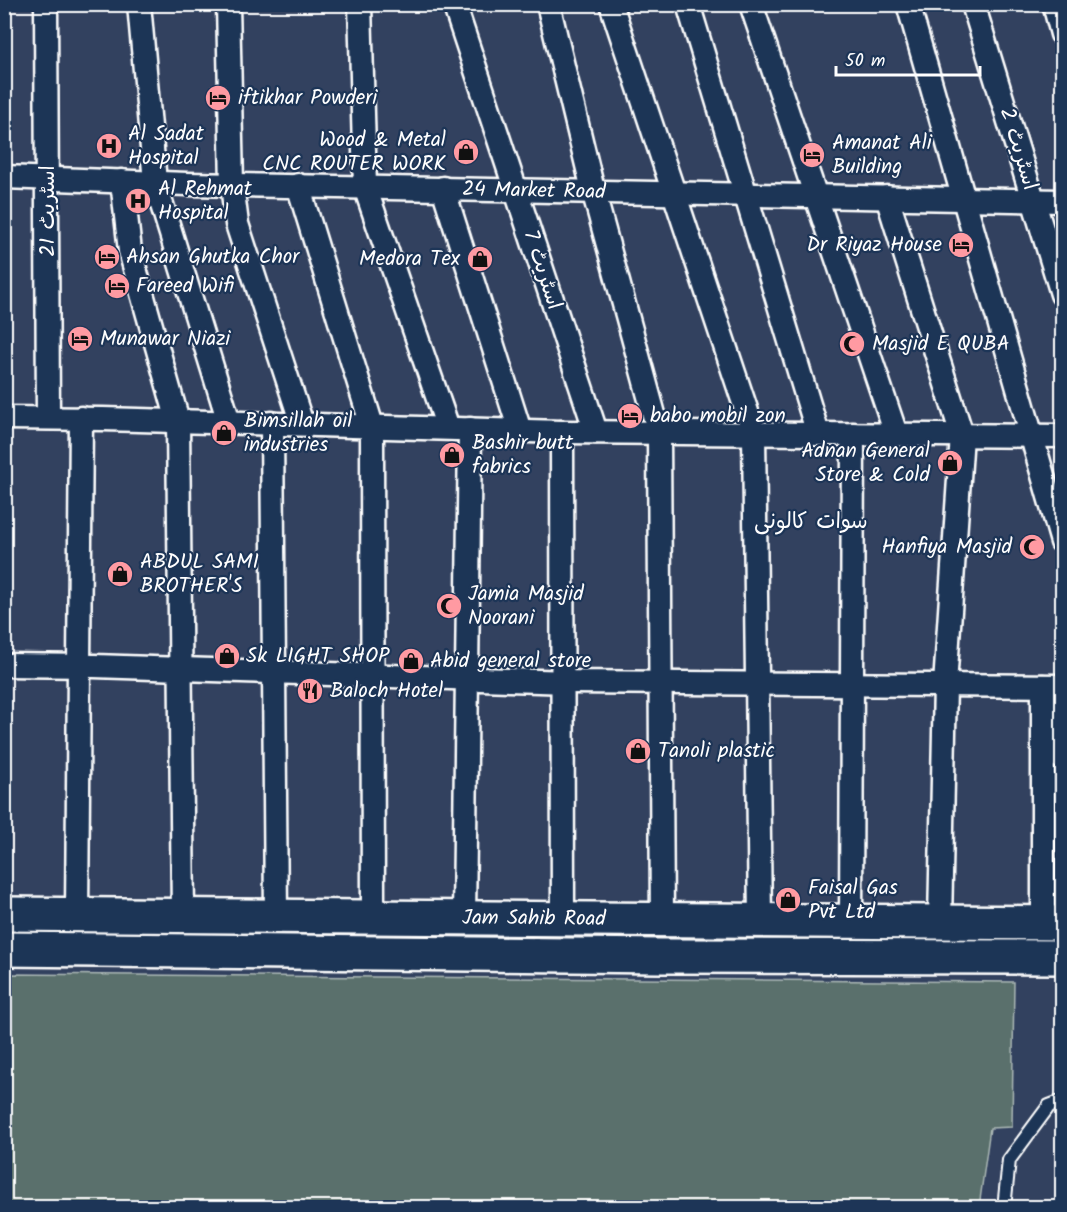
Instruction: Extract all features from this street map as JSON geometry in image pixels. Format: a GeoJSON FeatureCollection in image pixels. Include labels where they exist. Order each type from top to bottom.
{"type":"FeatureCollection","features":[{"type":"Feature","properties":{"kind":"main road","name":"Jam Sahib Road"},"geometry":{"type":"LineString","coordinates":[[4,914],[1053,923]]}},
{"type":"Feature","properties":{"kind":"main road","name":"Jam Sahib Road"},"geometry":{"type":"LineString","coordinates":[[4,949],[662,956],[1062,957]]}},
{"type":"Feature","properties":{"kind":"street","name":"اسٹریٹ 21"},"geometry":{"type":"LineString","coordinates":[[46,4],[48,418]]}},
{"type":"Feature","properties":{"kind":"street"},"geometry":{"type":"LineString","coordinates":[[139,4],[155,183],[229,422]]}},
{"type":"Feature","properties":{"kind":"street"},"geometry":{"type":"LineString","coordinates":[[228,4],[232,185],[237,224],[302,424]]}},
{"type":"Feature","properties":{"kind":"street"},"geometry":{"type":"LineString","coordinates":[[360,4],[365,187],[459,429],[467,678],[464,919]]}},
{"type":"Feature","properties":{"kind":"street","name":"اسٹریٹ 7"},"geometry":{"type":"LineString","coordinates":[[454,4],[596,432]]}},
{"type":"Feature","properties":{"kind":"street"},"geometry":{"type":"LineString","coordinates":[[548,4],[593,190],[659,433],[662,921]]}},
{"type":"Feature","properties":{"kind":"street"},"geometry":{"type":"LineString","coordinates":[[611,4],[754,433],[760,921]]}},
{"type":"Feature","properties":{"kind":"street"},"geometry":{"type":"LineString","coordinates":[[688,4],[818,434]]}},
{"type":"Feature","properties":{"kind":"street"},"geometry":{"type":"LineString","coordinates":[[751,4],[896,434]]}},
{"type":"Feature","properties":{"kind":"street"},"geometry":{"type":"LineString","coordinates":[[908,4],[1062,542]]}},
{"type":"Feature","properties":{"kind":"street","name":"اسٹریٹ 2"},"geometry":{"type":"LineString","coordinates":[[973,4],[1062,294]]}},
{"type":"Feature","properties":{"kind":"street"},"geometry":{"type":"LineString","coordinates":[[1054,4],[1062,34]]}},
{"type":"Feature","properties":{"kind":"street","name":"24 Market Road"},"geometry":{"type":"LineString","coordinates":[[4,177],[232,185],[593,190],[1062,201]]}},
{"type":"Feature","properties":{"kind":"street"},"geometry":{"type":"LineString","coordinates":[[122,181],[130,251],[178,421],[183,916]]}},
{"type":"Feature","properties":{"kind":"street"},"geometry":{"type":"LineString","coordinates":[[298,186],[372,426],[373,918]]}},
{"type":"Feature","properties":{"kind":"street"},"geometry":{"type":"LineString","coordinates":[[443,188],[520,430]]}},
{"type":"Feature","properties":{"kind":"street"},"geometry":{"type":"LineString","coordinates":[[888,197],[962,435],[945,685],[940,922]]}},
{"type":"Feature","properties":{"kind":"street"},"geometry":{"type":"LineString","coordinates":[[4,418],[81,418],[561,432],[1062,436]]}},
{"type":"Feature","properties":{"kind":"street"},"geometry":{"type":"LineString","coordinates":[[77,915],[81,418]]}},
{"type":"Feature","properties":{"kind":"street"},"geometry":{"type":"LineString","coordinates":[[272,423],[276,917]]}},
{"type":"Feature","properties":{"kind":"street"},"geometry":{"type":"LineString","coordinates":[[561,432],[563,920]]}},
{"type":"Feature","properties":{"kind":"street"},"geometry":{"type":"LineString","coordinates":[[850,922],[853,434]]}},
{"type":"Feature","properties":{"kind":"street"},"geometry":{"type":"LineString","coordinates":[[4,665],[562,682],[1053,686]]}},
{"type":"Feature","properties":{"kind":"street"},"geometry":{"type":"LineString","coordinates":[[1053,686],[1062,758]]}},
{"type":"Feature","properties":{"kind":"street"},"geometry":{"type":"LineString","coordinates":[[1053,686],[1053,923]]}},
{"type":"Feature","properties":{"kind":"lane"},"geometry":{"type":"LineString","coordinates":[[1004,1208],[1009,1160],[1049,1106],[1062,1101]]}},
{"type":"Feature","properties":{"kind":"green space"},"geometry":{"type":"Polygon","coordinates":[[[5,974],[1014,982],[1012,1127],[990,1128],[979,1207],[5,1207],[5,974]]]}},
{"type":"Feature","properties":{"kind":"place","name":"iftikhar Powderi"},"geometry":{"type":"Point","coordinates":[218,98]}},
{"type":"Feature","properties":{"kind":"place","name":"Al Sadat Hospital"},"geometry":{"type":"Point","coordinates":[109,146]}},
{"type":"Feature","properties":{"kind":"place","name":"Wood & Metal CNC ROUTER WORK"},"geometry":{"type":"Point","coordinates":[466,152]}},
{"type":"Feature","properties":{"kind":"place","name":"Amanat Ali Building"},"geometry":{"type":"Point","coordinates":[812,155]}},
{"type":"Feature","properties":{"kind":"place","name":"Al Rehmat Hospital"},"geometry":{"type":"Point","coordinates":[138,201]}},
{"type":"Feature","properties":{"kind":"place","name":"Dr Riyaz House"},"geometry":{"type":"Point","coordinates":[961,245]}},
{"type":"Feature","properties":{"kind":"place","name":"Ahsan Ghutka Chor"},"geometry":{"type":"Point","coordinates":[107,257]}},
{"type":"Feature","properties":{"kind":"place","name":"Medora Tex"},"geometry":{"type":"Point","coordinates":[480,259]}},
{"type":"Feature","properties":{"kind":"place","name":"Fareed Wifi"},"geometry":{"type":"Point","coordinates":[117,286]}},
{"type":"Feature","properties":{"kind":"place","name":"Munawar Niazi"},"geometry":{"type":"Point","coordinates":[80,339]}},
{"type":"Feature","properties":{"kind":"place","name":"Masjid E QUBA"},"geometry":{"type":"Point","coordinates":[852,344]}},
{"type":"Feature","properties":{"kind":"place","name":"babo mobil zon"},"geometry":{"type":"Point","coordinates":[630,416]}},
{"type":"Feature","properties":{"kind":"place","name":"Bimsillah oil industries"},"geometry":{"type":"Point","coordinates":[224,433]}},
{"type":"Feature","properties":{"kind":"place","name":"Bashir butt fabrics"},"geometry":{"type":"Point","coordinates":[452,455]}},
{"type":"Feature","properties":{"kind":"place","name":"Adnan General Store & Cold"},"geometry":{"type":"Point","coordinates":[950,463]}},
{"type":"Feature","properties":{"kind":"place","name":"Hanfiya Masjid"},"geometry":{"type":"Point","coordinates":[1032,547]}},
{"type":"Feature","properties":{"kind":"place","name":"ABDUL SAMI BROTHER'S"},"geometry":{"type":"Point","coordinates":[120,574]}},
{"type":"Feature","properties":{"kind":"place","name":"Jamia Masjid Noorani"},"geometry":{"type":"Point","coordinates":[449,606]}},
{"type":"Feature","properties":{"kind":"place","name":"Sk LIGHT SHOP"},"geometry":{"type":"Point","coordinates":[227,656]}},
{"type":"Feature","properties":{"kind":"place","name":"Abid general store"},"geometry":{"type":"Point","coordinates":[411,661]}},
{"type":"Feature","properties":{"kind":"place","name":"Baloch Hotel"},"geometry":{"type":"Point","coordinates":[310,691]}},
{"type":"Feature","properties":{"kind":"place","name":"Tanoli plastic"},"geometry":{"type":"Point","coordinates":[638,751]}},
{"type":"Feature","properties":{"kind":"place","name":"Faisal Gas Pvt Ltd"},"geometry":{"type":"Point","coordinates":[788,900]}},
{"type":"Feature","properties":{"kind":"district","name":"سوات کالونی"},"geometry":{"type":"Point","coordinates":[811,522]}}]}
